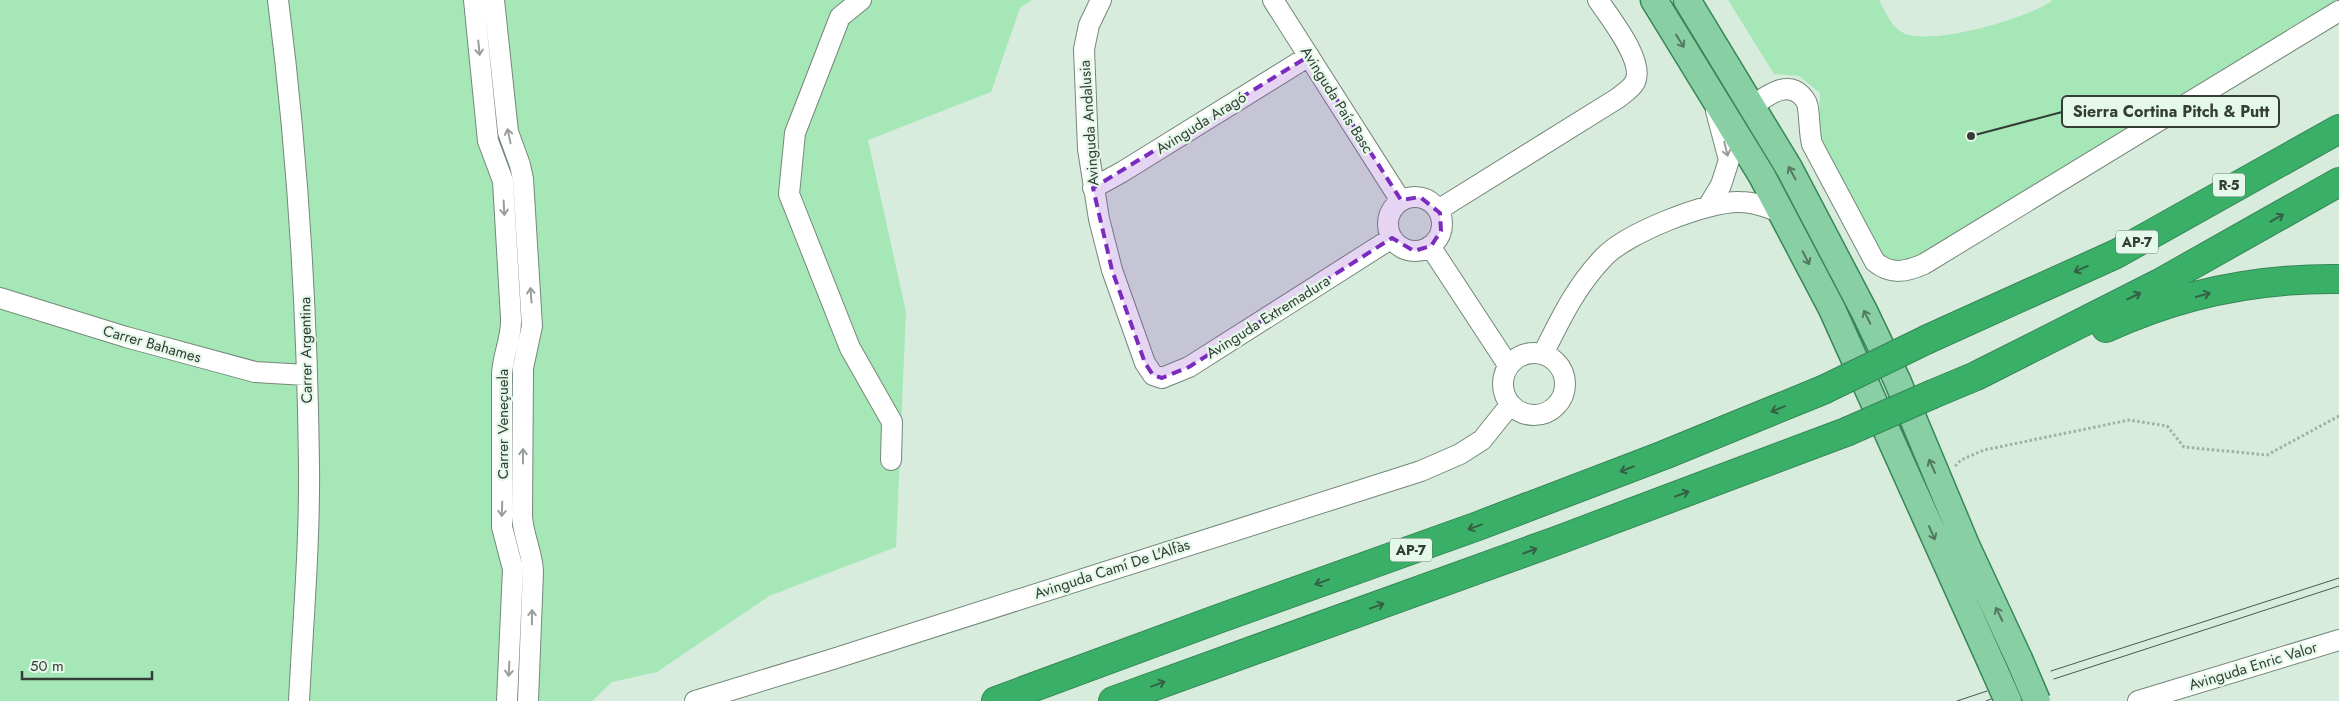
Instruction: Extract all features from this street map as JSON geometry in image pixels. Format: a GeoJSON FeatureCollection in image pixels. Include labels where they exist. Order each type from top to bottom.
{"type":"FeatureCollection","features":[{"type":"Feature","properties":{"kind":"highway","name":"R-5"},"geometry":{"type":"LineString","coordinates":[[2116,254],[2311,135],[2339,114]]}},
{"type":"Feature","properties":{"kind":"highway","name":"AP-7"},"geometry":{"type":"LineString","coordinates":[[996,701],[1478,526],[1664,455],[1823,390],[1928,339],[2116,254],[2339,129]]}},
{"type":"Feature","properties":{"kind":"highway"},"geometry":{"type":"LineString","coordinates":[[1112,701],[1556,541],[1846,432],[1976,376],[2160,283],[2339,182]]}},
{"type":"Feature","properties":{"kind":"highway"},"geometry":{"type":"LineString","coordinates":[[1976,376],[2053,352],[2126,318],[2212,292],[2298,279],[2339,279]]}},
{"type":"Feature","properties":{"kind":"main road"},"geometry":{"type":"LineString","coordinates":[[1654,0],[1708,86],[1784,214],[1852,349],[2008,701]]}},
{"type":"Feature","properties":{"kind":"main road"},"geometry":{"type":"LineString","coordinates":[[1687,0],[1810,205],[1864,311],[1897,380],[1966,544],[2037,701]]}},
{"type":"Feature","properties":{"kind":"street","name":"Carrer Argentina"},"geometry":{"type":"LineString","coordinates":[[278,0],[298,190],[305,285],[309,464],[299,701]]}},
{"type":"Feature","properties":{"kind":"street","name":"Carrer Veneçuela"},"geometry":{"type":"LineString","coordinates":[[474,0],[488,141],[503,181],[511,318],[510,338],[504,355],[502,374],[502,527],[513,569],[507,701]]}},
{"type":"Feature","properties":{"kind":"street","name":"Carrer Veneçuela"},"geometry":{"type":"LineString","coordinates":[[494,0],[508,132],[523,179],[532,311],[531,339],[523,368],[523,524],[531,550],[533,571],[528,701]]}},
{"type":"Feature","properties":{"kind":"street"},"geometry":{"type":"LineString","coordinates":[[861,0],[840,18],[795,133],[789,194],[850,348],[892,422],[891,460]]}},
{"type":"Feature","properties":{"kind":"street","name":"Avinguda Andalusia"},"geometry":{"type":"LineString","coordinates":[[1101,0],[1089,25],[1084,49],[1087,131],[1093,188],[1112,270],[1145,362]]}},
{"type":"Feature","properties":{"kind":"street","name":"Avinguda País Basc"},"geometry":{"type":"LineString","coordinates":[[1273,0],[1401,201]]}},
{"type":"Feature","properties":{"kind":"street"},"geometry":{"type":"LineString","coordinates":[[1438,210],[1618,98],[1634,83],[1637,69],[1634,57],[1598,0]]}},
{"type":"Feature","properties":{"kind":"street"},"geometry":{"type":"LineString","coordinates":[[1752,106],[1778,90],[1791,90],[1803,97],[1808,109],[1808,125],[1812,144],[1875,262],[1888,270],[1904,272],[1924,264],[2339,12]]}},
{"type":"Feature","properties":{"kind":"street","name":"Avinguda Aragó"},"geometry":{"type":"LineString","coordinates":[[1093,188],[1309,56]]}},
{"type":"Feature","properties":{"kind":"street"},"geometry":{"type":"LineString","coordinates":[[1708,86],[1729,160],[1721,185],[1709,205]]}},
{"type":"Feature","properties":{"kind":"street"},"geometry":{"type":"LineString","coordinates":[[1411,197],[1420,197],[1428,200],[1438,210],[1442,222],[1441,231],[1437,239],[1430,246],[1423,250],[1405,249],[1392,238],[1388,229],[1388,220],[1390,212],[1401,201],[1411,197]]}},
{"type":"Feature","properties":{"kind":"street"},"geometry":{"type":"LineString","coordinates":[[1543,354],[1572,295],[1605,255],[1651,227],[1709,205],[1740,202],[1763,206],[1784,214]]}},
{"type":"Feature","properties":{"kind":"street","name":"Avinguda Extremadura"},"geometry":{"type":"LineString","coordinates":[[1145,362],[1152,375],[1162,378],[1173,375],[1392,238]]}},
{"type":"Feature","properties":{"kind":"street"},"geometry":{"type":"LineString","coordinates":[[1430,246],[1508,365]]}},
{"type":"Feature","properties":{"kind":"street","name":"Carrer Bahames"},"geometry":{"type":"LineString","coordinates":[[0,298],[126,338],[255,372],[306,375]]}},
{"type":"Feature","properties":{"kind":"street"},"geometry":{"type":"LineString","coordinates":[[1523,354],[1543,354],[1553,358],[1560,366],[1565,386],[1563,396],[1549,411],[1539,415],[1528,415],[1510,405],[1502,386],[1503,376],[1508,365],[1523,354]]}},
{"type":"Feature","properties":{"kind":"street","name":"Avinguda Camí De L'Alfàs"},"geometry":{"type":"LineString","coordinates":[[695,701],[843,656],[1421,471],[1460,454],[1482,440],[1510,405]]}},
{"type":"Feature","properties":{"kind":"street","name":"Avinguda Enric Valor"},"geometry":{"type":"LineString","coordinates":[[2138,701],[2339,640]]}},
{"type":"Feature","properties":{"kind":"path"},"geometry":{"type":"LineString","coordinates":[[1940,483],[1961,460],[1984,450],[2129,420],[2166,426],[2184,447],[2267,455],[2339,416]]}},
{"type":"Feature","properties":{"kind":"highlighted area"},"geometry":{"type":"Polygon","coordinates":[[[1309,56],[1401,200],[1420,197],[1440,213],[1441,231],[1431,246],[1414,251],[1392,238],[1189,367],[1162,378],[1153,375],[1145,363],[1112,270],[1093,188],[1309,56]]]}},
{"type":"Feature","properties":{"kind":"green space"},"geometry":{"type":"Polygon","coordinates":[[[0,0],[1032,0],[1020,8],[991,92],[868,140],[906,312],[896,547],[769,596],[657,672],[612,682],[592,701],[0,701],[0,0]]]}},
{"type":"Feature","properties":{"kind":"green space"},"geometry":{"type":"Polygon","coordinates":[[[1728,0],[1879,0],[1891,21],[1900,31],[1913,36],[1931,36],[1953,34],[2001,22],[2023,15],[2053,0],[2337,0],[2000,213],[1918,260],[1898,264],[1881,256],[1821,141],[1819,130],[1820,93],[1799,76],[1774,74],[1728,0]]]}},
{"type":"Feature","properties":{"kind":"tram line"},"geometry":{"type":"LineString","coordinates":[[2051,671],[2339,578]]}},
{"type":"Feature","properties":{"kind":"tram line"},"geometry":{"type":"LineString","coordinates":[[2054,679],[2339,586]]}},
{"type":"Feature","properties":{"kind":"tram line"},"geometry":{"type":"LineString","coordinates":[[1957,701],[1987,691]]}},
{"type":"Feature","properties":{"kind":"tram line"},"geometry":{"type":"LineString","coordinates":[[1986,701],[1991,699]]}},
{"type":"Feature","properties":{"kind":"place","name":"Sierra Cortina Pitch & Putt"},"geometry":{"type":"Point","coordinates":[1971,136]}}]}
